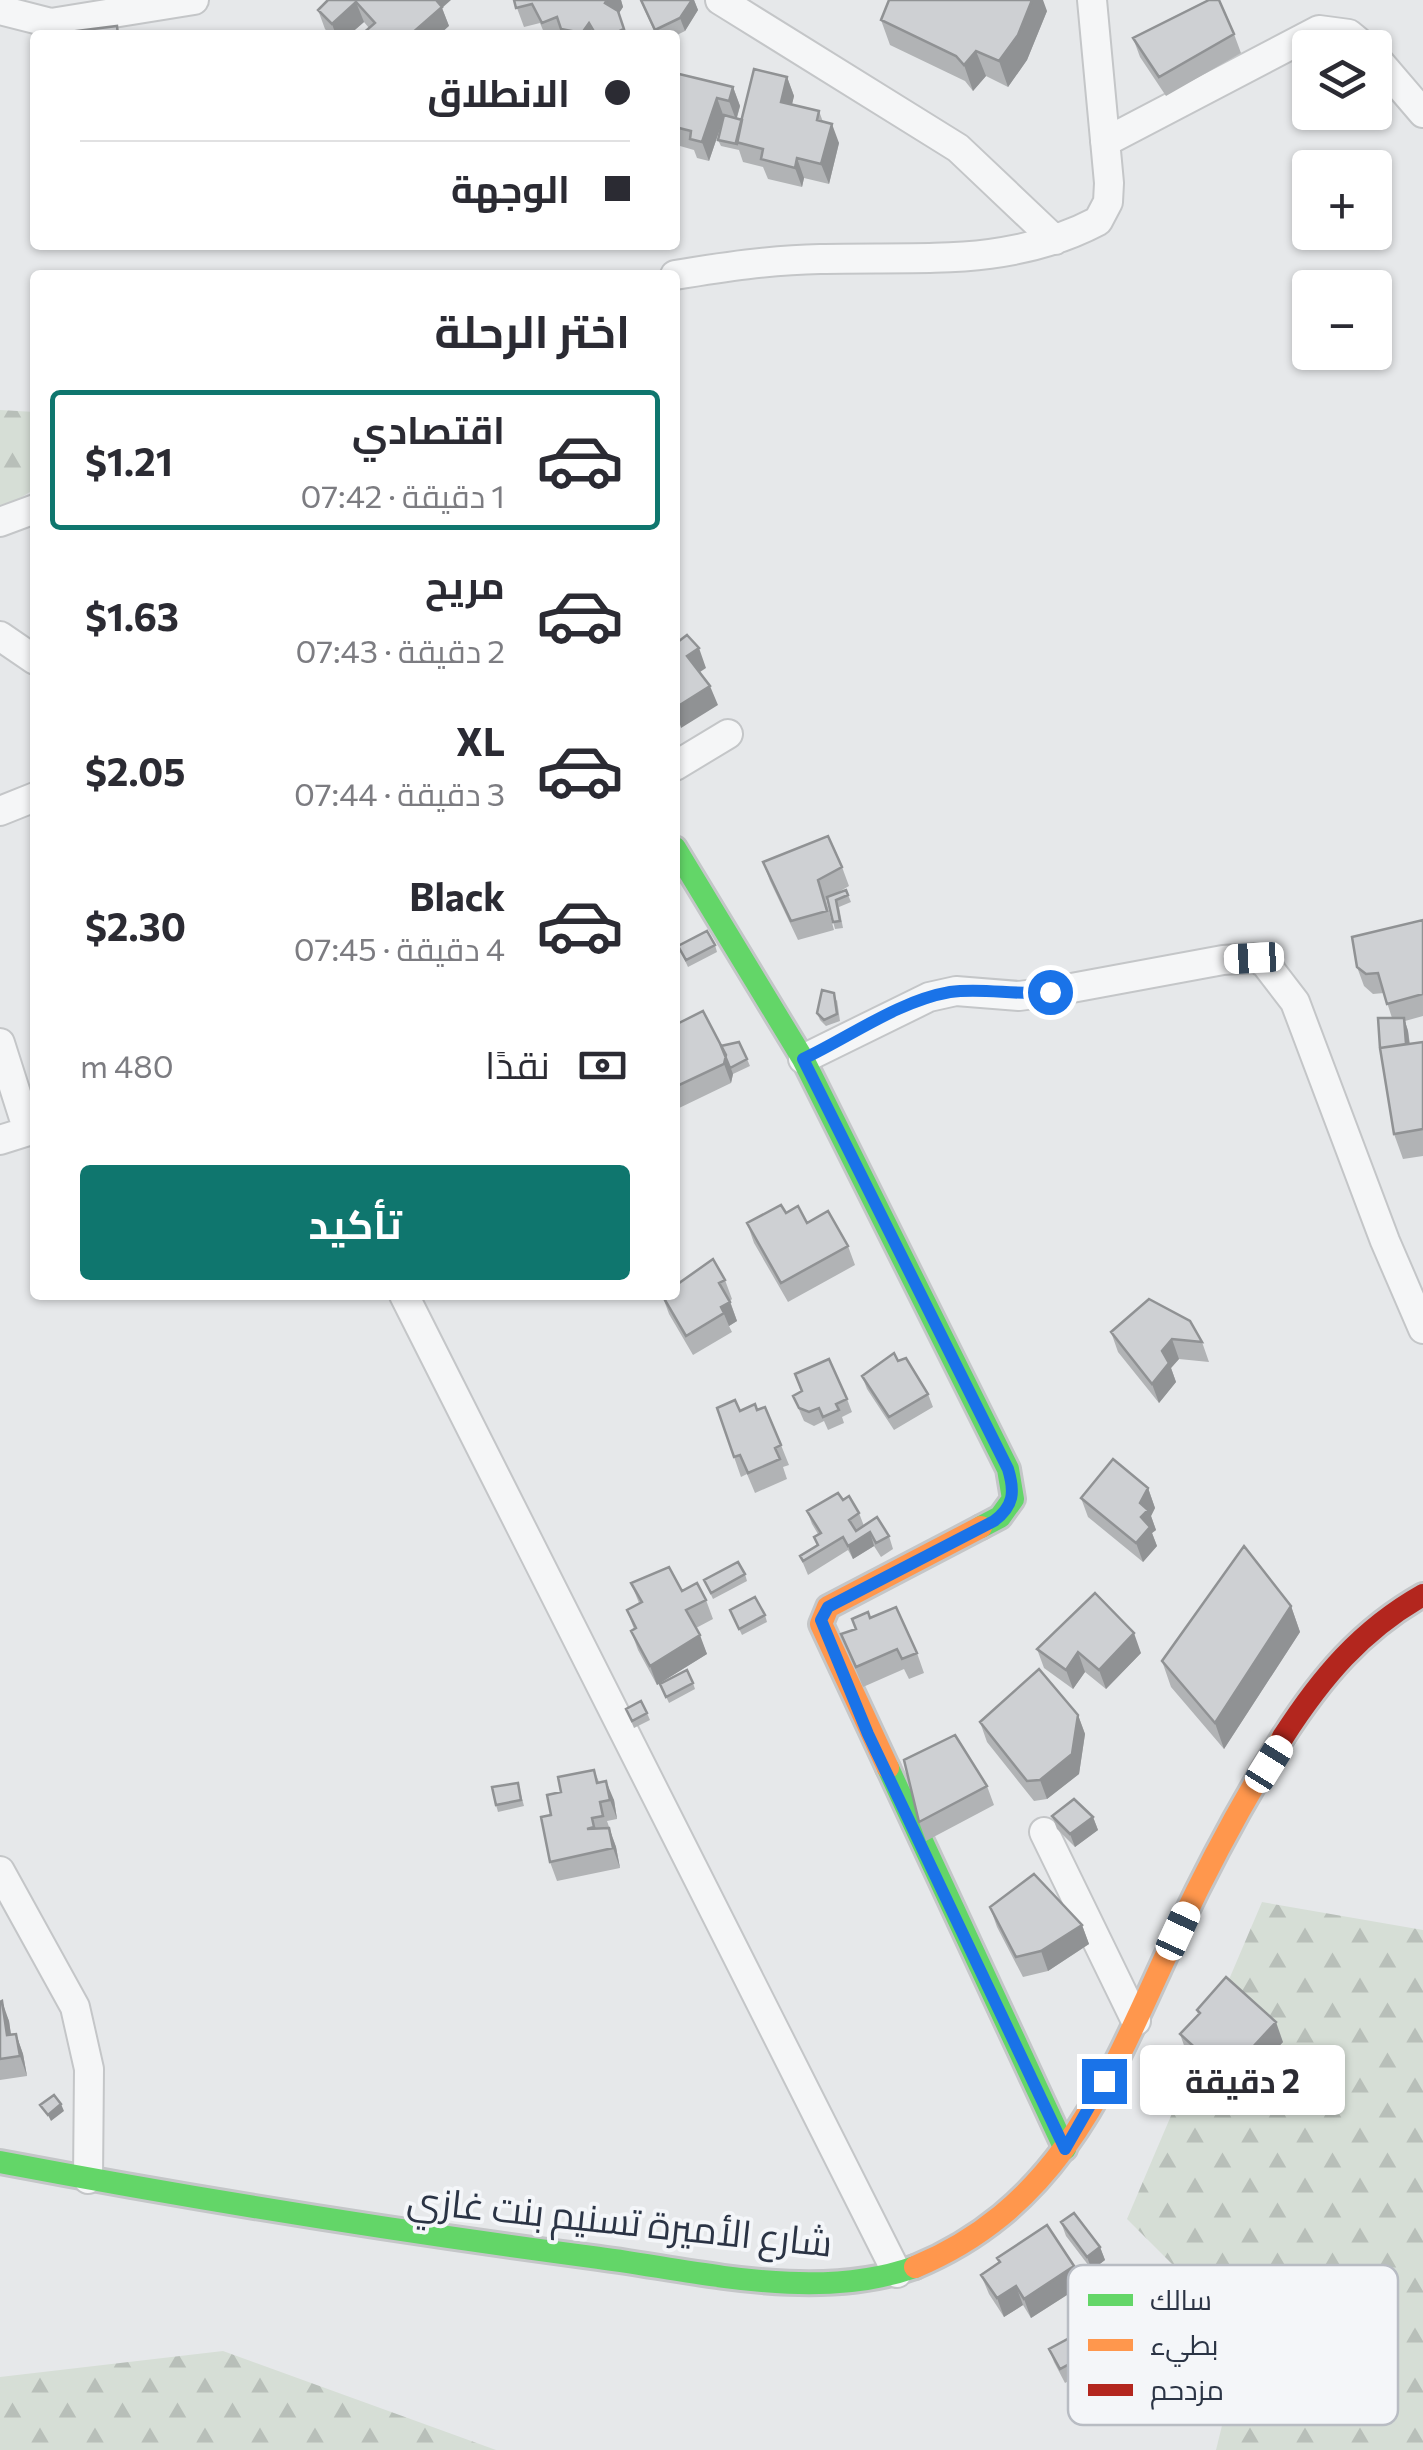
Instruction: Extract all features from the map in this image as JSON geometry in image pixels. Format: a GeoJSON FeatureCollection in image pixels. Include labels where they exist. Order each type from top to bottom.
{"type":"FeatureCollection","features":[{"type":"Feature","properties":{"kind":"main road"},"geometry":{"type":"LineString","coordinates":[[680,856],[803,1059],[1008,1469],[1013,1490],[1010,1506],[1000,1517],[828,1607],[822,1614],[822,1627],[1065,2149]]}},
{"type":"Feature","properties":{"kind":"main road","name":"شارع الأميرة تسنيم بنت غازي"},"geometry":{"type":"LineString","coordinates":[[0,2162],[436,2237],[686,2269],[815,2280],[896,2273],[984,2231],[1030,2193],[1065,2149],[1136,2020],[1206,1871],[1313,1693],[1354,1643],[1423,1595]]}},
{"type":"Feature","properties":{"kind":"street"},"geometry":{"type":"LineString","coordinates":[[0,10],[51,24],[194,0]]}},
{"type":"Feature","properties":{"kind":"street"},"geometry":{"type":"LineString","coordinates":[[720,0],[958,148],[1055,240]]}},
{"type":"Feature","properties":{"kind":"street"},"geometry":{"type":"LineString","coordinates":[[680,274],[770,260],[977,258],[1055,240],[1098,221],[1105,213],[1109,183],[1092,0]]}},
{"type":"Feature","properties":{"kind":"street"},"geometry":{"type":"LineString","coordinates":[[1105,142],[1292,42]]}},
{"type":"Feature","properties":{"kind":"street"},"geometry":{"type":"LineString","coordinates":[[1392,77],[1423,113]]}},
{"type":"Feature","properties":{"kind":"street"},"geometry":{"type":"LineString","coordinates":[[0,522],[30,511]]}},
{"type":"Feature","properties":{"kind":"street"},"geometry":{"type":"LineString","coordinates":[[0,636],[30,657]]}},
{"type":"Feature","properties":{"kind":"street"},"geometry":{"type":"LineString","coordinates":[[680,763],[728,734]]}},
{"type":"Feature","properties":{"kind":"street"},"geometry":{"type":"LineString","coordinates":[[0,810],[30,798]]}},
{"type":"Feature","properties":{"kind":"street"},"geometry":{"type":"LineString","coordinates":[[803,1059],[929,996],[956,991],[1019,996],[1191,965],[1254,958],[1276,971],[1294,1002],[1423,1328]]}},
{"type":"Feature","properties":{"kind":"street"},"geometry":{"type":"LineString","coordinates":[[0,1043],[30,1125]]}},
{"type":"Feature","properties":{"kind":"street"},"geometry":{"type":"LineString","coordinates":[[0,1140],[30,1131]]}},
{"type":"Feature","properties":{"kind":"street"},"geometry":{"type":"LineString","coordinates":[[407,1300],[896,2273]]}},
{"type":"Feature","properties":{"kind":"street"},"geometry":{"type":"LineString","coordinates":[[1044,1832],[1136,2020]]}},
{"type":"Feature","properties":{"kind":"street"},"geometry":{"type":"LineString","coordinates":[[0,1870],[76,2007],[89,2070],[88,2179]]}},
{"type":"Feature","properties":{"kind":"green space"},"geometry":{"type":"Polygon","coordinates":[[[0,410],[30,412],[30,492],[0,510],[0,410]]]}},
{"type":"Feature","properties":{"kind":"green space"},"geometry":{"type":"Polygon","coordinates":[[[1262,1902],[1423,1930],[1423,2450],[1216,2450],[1222,2425],[1398,2425],[1398,2265],[1173,2265],[1127,2219],[1262,1902]]]}},
{"type":"Feature","properties":{"kind":"green space"},"geometry":{"type":"Polygon","coordinates":[[[223,2351],[496,2450],[0,2450],[0,2377],[223,2351]]]}},
{"type":"Feature","properties":{"kind":"building"},"geometry":{"type":"Polygon","coordinates":[[[328,0],[436,0],[442,7],[416,30],[367,30],[375,23],[356,2],[332,24],[318,10],[328,0]]]}},
{"type":"Feature","properties":{"kind":"building"},"geometry":{"type":"Polygon","coordinates":[[[514,0],[607,0],[605,3],[618,11],[624,29],[593,30],[589,23],[584,30],[561,29],[557,17],[542,23],[532,4],[516,8],[514,0]]]}},
{"type":"Feature","properties":{"kind":"building"},"geometry":{"type":"Polygon","coordinates":[[[641,0],[692,0],[680,18],[655,30],[641,0]]]}},
{"type":"Feature","properties":{"kind":"building"},"geometry":{"type":"Polygon","coordinates":[[[889,0],[1032,0],[1018,35],[999,61],[976,51],[964,65],[956,56],[881,20],[889,0]]]}},
{"type":"Feature","properties":{"kind":"building"},"geometry":{"type":"Polygon","coordinates":[[[1209,0],[1219,0],[1234,34],[1159,77],[1133,38],[1209,0]]]}},
{"type":"Feature","properties":{"kind":"building"},"geometry":{"type":"Polygon","coordinates":[[[117,26],[117,30],[84,30],[117,26]]]}},
{"type":"Feature","properties":{"kind":"building"},"geometry":{"type":"Polygon","coordinates":[[[754,69],[787,77],[781,102],[819,111],[817,120],[832,124],[821,164],[797,158],[795,168],[761,159],[763,149],[736,142],[754,69]]]}},
{"type":"Feature","properties":{"kind":"building"},"geometry":{"type":"Polygon","coordinates":[[[680,74],[733,87],[729,101],[717,98],[702,142],[690,139],[691,131],[680,128],[680,74]]]}},
{"type":"Feature","properties":{"kind":"building"},"geometry":{"type":"Polygon","coordinates":[[[724,115],[742,120],[737,144],[718,140],[724,115]]]}},
{"type":"Feature","properties":{"kind":"building"},"geometry":{"type":"Polygon","coordinates":[[[687,635],[699,648],[687,656],[710,686],[680,705],[680,640],[687,635]]]}},
{"type":"Feature","properties":{"kind":"building"},"geometry":{"type":"Polygon","coordinates":[[[828,836],[842,867],[818,880],[827,911],[791,921],[763,862],[828,836]]]}},
{"type":"Feature","properties":{"kind":"building"},"geometry":{"type":"Polygon","coordinates":[[[846,890],[848,895],[836,900],[840,921],[833,922],[827,897],[846,890]]]}},
{"type":"Feature","properties":{"kind":"building"},"geometry":{"type":"Polygon","coordinates":[[[1423,920],[1423,994],[1387,1004],[1378,973],[1366,974],[1357,967],[1352,937],[1423,920]]]}},
{"type":"Feature","properties":{"kind":"building"},"geometry":{"type":"Polygon","coordinates":[[[707,931],[715,945],[686,960],[680,945],[707,931]]]}},
{"type":"Feature","properties":{"kind":"building"},"geometry":{"type":"Polygon","coordinates":[[[822,990],[834,993],[837,1014],[824,1020],[817,1013],[822,990]]]}},
{"type":"Feature","properties":{"kind":"building"},"geometry":{"type":"Polygon","coordinates":[[[703,1011],[726,1055],[724,1064],[680,1085],[680,1022],[703,1011]]]}},
{"type":"Feature","properties":{"kind":"building"},"geometry":{"type":"Polygon","coordinates":[[[1378,1018],[1404,1018],[1406,1044],[1380,1048],[1378,1018]]]}},
{"type":"Feature","properties":{"kind":"building"},"geometry":{"type":"Polygon","coordinates":[[[739,1042],[747,1059],[730,1068],[721,1046],[739,1042]]]}},
{"type":"Feature","properties":{"kind":"building"},"geometry":{"type":"Polygon","coordinates":[[[1423,1042],[1423,1129],[1394,1134],[1380,1048],[1423,1042]]]}},
{"type":"Feature","properties":{"kind":"building"},"geometry":{"type":"Polygon","coordinates":[[[781,1205],[786,1213],[798,1206],[807,1223],[828,1211],[848,1246],[781,1283],[747,1223],[781,1205]]]}},
{"type":"Feature","properties":{"kind":"building"},"geometry":{"type":"Polygon","coordinates":[[[713,1259],[725,1280],[719,1283],[730,1302],[721,1307],[724,1313],[686,1336],[665,1300],[680,1300],[680,1282],[713,1259]]]}},
{"type":"Feature","properties":{"kind":"building"},"geometry":{"type":"Polygon","coordinates":[[[1149,1299],[1190,1321],[1202,1342],[1172,1339],[1162,1351],[1169,1363],[1152,1384],[1111,1332],[1149,1299]]]}},
{"type":"Feature","properties":{"kind":"building"},"geometry":{"type":"Polygon","coordinates":[[[894,1353],[898,1361],[906,1358],[928,1394],[889,1417],[862,1376],[894,1353]]]}},
{"type":"Feature","properties":{"kind":"building"},"geometry":{"type":"Polygon","coordinates":[[[829,1359],[847,1399],[836,1404],[839,1410],[823,1417],[819,1408],[809,1412],[799,1408],[793,1396],[802,1391],[795,1374],[829,1359]]]}},
{"type":"Feature","properties":{"kind":"building"},"geometry":{"type":"Polygon","coordinates":[[[735,1400],[740,1411],[755,1404],[757,1410],[765,1407],[781,1445],[775,1448],[780,1459],[748,1473],[740,1455],[734,1457],[717,1408],[735,1400]]]}},
{"type":"Feature","properties":{"kind":"building"},"geometry":{"type":"Polygon","coordinates":[[[1113,1459],[1148,1488],[1140,1503],[1148,1510],[1141,1517],[1150,1527],[1136,1543],[1081,1498],[1113,1459]]]}},
{"type":"Feature","properties":{"kind":"building"},"geometry":{"type":"Polygon","coordinates":[[[838,1493],[843,1500],[849,1496],[859,1513],[849,1520],[856,1531],[877,1517],[889,1536],[876,1543],[870,1532],[848,1546],[843,1537],[803,1561],[800,1556],[818,1545],[814,1537],[821,1533],[807,1511],[838,1493]]]}},
{"type":"Feature","properties":{"kind":"building"},"geometry":{"type":"Polygon","coordinates":[[[1244,1546],[1291,1606],[1215,1723],[1162,1661],[1244,1546]]]}},
{"type":"Feature","properties":{"kind":"building"},"geometry":{"type":"Polygon","coordinates":[[[738,1562],[745,1574],[711,1593],[704,1580],[738,1562]]]}},
{"type":"Feature","properties":{"kind":"building"},"geometry":{"type":"Polygon","coordinates":[[[669,1567],[682,1591],[697,1583],[706,1600],[686,1610],[700,1635],[650,1666],[631,1631],[636,1628],[627,1610],[642,1602],[631,1583],[669,1567]]]}},
{"type":"Feature","properties":{"kind":"building"},"geometry":{"type":"Polygon","coordinates":[[[1095,1593],[1134,1633],[1099,1670],[1078,1652],[1066,1670],[1037,1649],[1095,1593]]]}},
{"type":"Feature","properties":{"kind":"building"},"geometry":{"type":"Polygon","coordinates":[[[755,1597],[765,1615],[739,1629],[730,1610],[755,1597]]]}},
{"type":"Feature","properties":{"kind":"building"},"geometry":{"type":"Polygon","coordinates":[[[896,1607],[917,1653],[902,1659],[897,1649],[856,1667],[841,1634],[856,1629],[852,1619],[868,1612],[870,1618],[896,1607]]]}},
{"type":"Feature","properties":{"kind":"building"},"geometry":{"type":"Polygon","coordinates":[[[1039,1669],[1078,1715],[1072,1754],[1040,1780],[1027,1781],[980,1722],[1039,1669]]]}},
{"type":"Feature","properties":{"kind":"building"},"geometry":{"type":"Polygon","coordinates":[[[687,1670],[693,1683],[666,1697],[660,1684],[687,1670]]]}},
{"type":"Feature","properties":{"kind":"building"},"geometry":{"type":"Polygon","coordinates":[[[641,1701],[647,1713],[632,1721],[626,1709],[641,1701]]]}},
{"type":"Feature","properties":{"kind":"building"},"geometry":{"type":"Polygon","coordinates":[[[955,1735],[987,1786],[919,1822],[904,1760],[955,1735]]]}},
{"type":"Feature","properties":{"kind":"building"},"geometry":{"type":"Polygon","coordinates":[[[594,1770],[597,1783],[606,1781],[610,1800],[600,1802],[603,1816],[592,1818],[594,1827],[587,1829],[609,1828],[613,1848],[550,1862],[541,1817],[551,1815],[547,1795],[561,1792],[558,1777],[594,1770]]]}},
{"type":"Feature","properties":{"kind":"building"},"geometry":{"type":"Polygon","coordinates":[[[518,1783],[521,1800],[496,1805],[492,1787],[518,1783]]]}},
{"type":"Feature","properties":{"kind":"building"},"geometry":{"type":"Polygon","coordinates":[[[1074,1799],[1093,1817],[1070,1834],[1052,1816],[1074,1799]]]}},
{"type":"Feature","properties":{"kind":"building"},"geometry":{"type":"Polygon","coordinates":[[[1034,1874],[1082,1925],[1041,1951],[1016,1957],[990,1907],[1034,1874]]]}},
{"type":"Feature","properties":{"kind":"building"},"geometry":{"type":"Polygon","coordinates":[[[1226,1977],[1276,2022],[1226,2076],[1180,2034],[1226,1977]]]}},
{"type":"Feature","properties":{"kind":"building"},"geometry":{"type":"Polygon","coordinates":[[[0,2002],[7,2035],[16,2034],[20,2056],[0,2059],[0,2002]]]}},
{"type":"Feature","properties":{"kind":"building"},"geometry":{"type":"Polygon","coordinates":[[[54,2095],[61,2104],[48,2115],[40,2105],[54,2095]]]}},
{"type":"Feature","properties":{"kind":"building"},"geometry":{"type":"Polygon","coordinates":[[[1074,2213],[1100,2247],[1087,2257],[1061,2222],[1074,2213]]]}},
{"type":"Feature","properties":{"kind":"building"},"geometry":{"type":"Polygon","coordinates":[[[1047,2225],[1073,2265],[1068,2265],[1068,2270],[1024,2299],[1016,2286],[997,2298],[981,2275],[1000,2262],[997,2258],[1047,2225]]]}},
{"type":"Feature","properties":{"kind":"building"},"geometry":{"type":"Polygon","coordinates":[[[1068,2339],[1068,2365],[1060,2369],[1049,2349],[1068,2339]]]}},
{"type":"Feature","properties":{"kind":"traffic: fast"},"geometry":{"type":"LineString","coordinates":[[680,856],[803,1059],[1008,1469],[1013,1499],[1000,1517],[981,1527]]}},
{"type":"Feature","properties":{"kind":"traffic: fast"},"geometry":{"type":"LineString","coordinates":[[888,1768],[1065,2149]]}},
{"type":"Feature","properties":{"kind":"traffic: fast"},"geometry":{"type":"LineString","coordinates":[[0,2162],[369,2225],[754,2280],[836,2282],[915,2267]]}},
{"type":"Feature","properties":{"kind":"traffic: slow"},"geometry":{"type":"LineString","coordinates":[[888,1768],[821,1624],[828,1607],[981,1527]]}},
{"type":"Feature","properties":{"kind":"traffic: slow"},"geometry":{"type":"LineString","coordinates":[[915,2267],[968,2240],[1011,2207],[1048,2169],[1079,2127],[1131,2032],[1215,1856],[1283,1737]]}},
{"type":"Feature","properties":{"kind":"traffic: jam"},"geometry":{"type":"LineString","coordinates":[[1283,1737],[1344,1657],[1380,1624],[1423,1595]]}},
{"type":"Feature","properties":{"kind":"route"},"geometry":{"type":"LineString","coordinates":[[1050,992],[1019,996],[956,991],[929,996],[803,1059],[944,1349],[1008,1469],[1013,1490],[1010,1506],[994,1521],[828,1607],[821,1620],[868,1734],[1065,2149],[1104,2081]]}}]}
